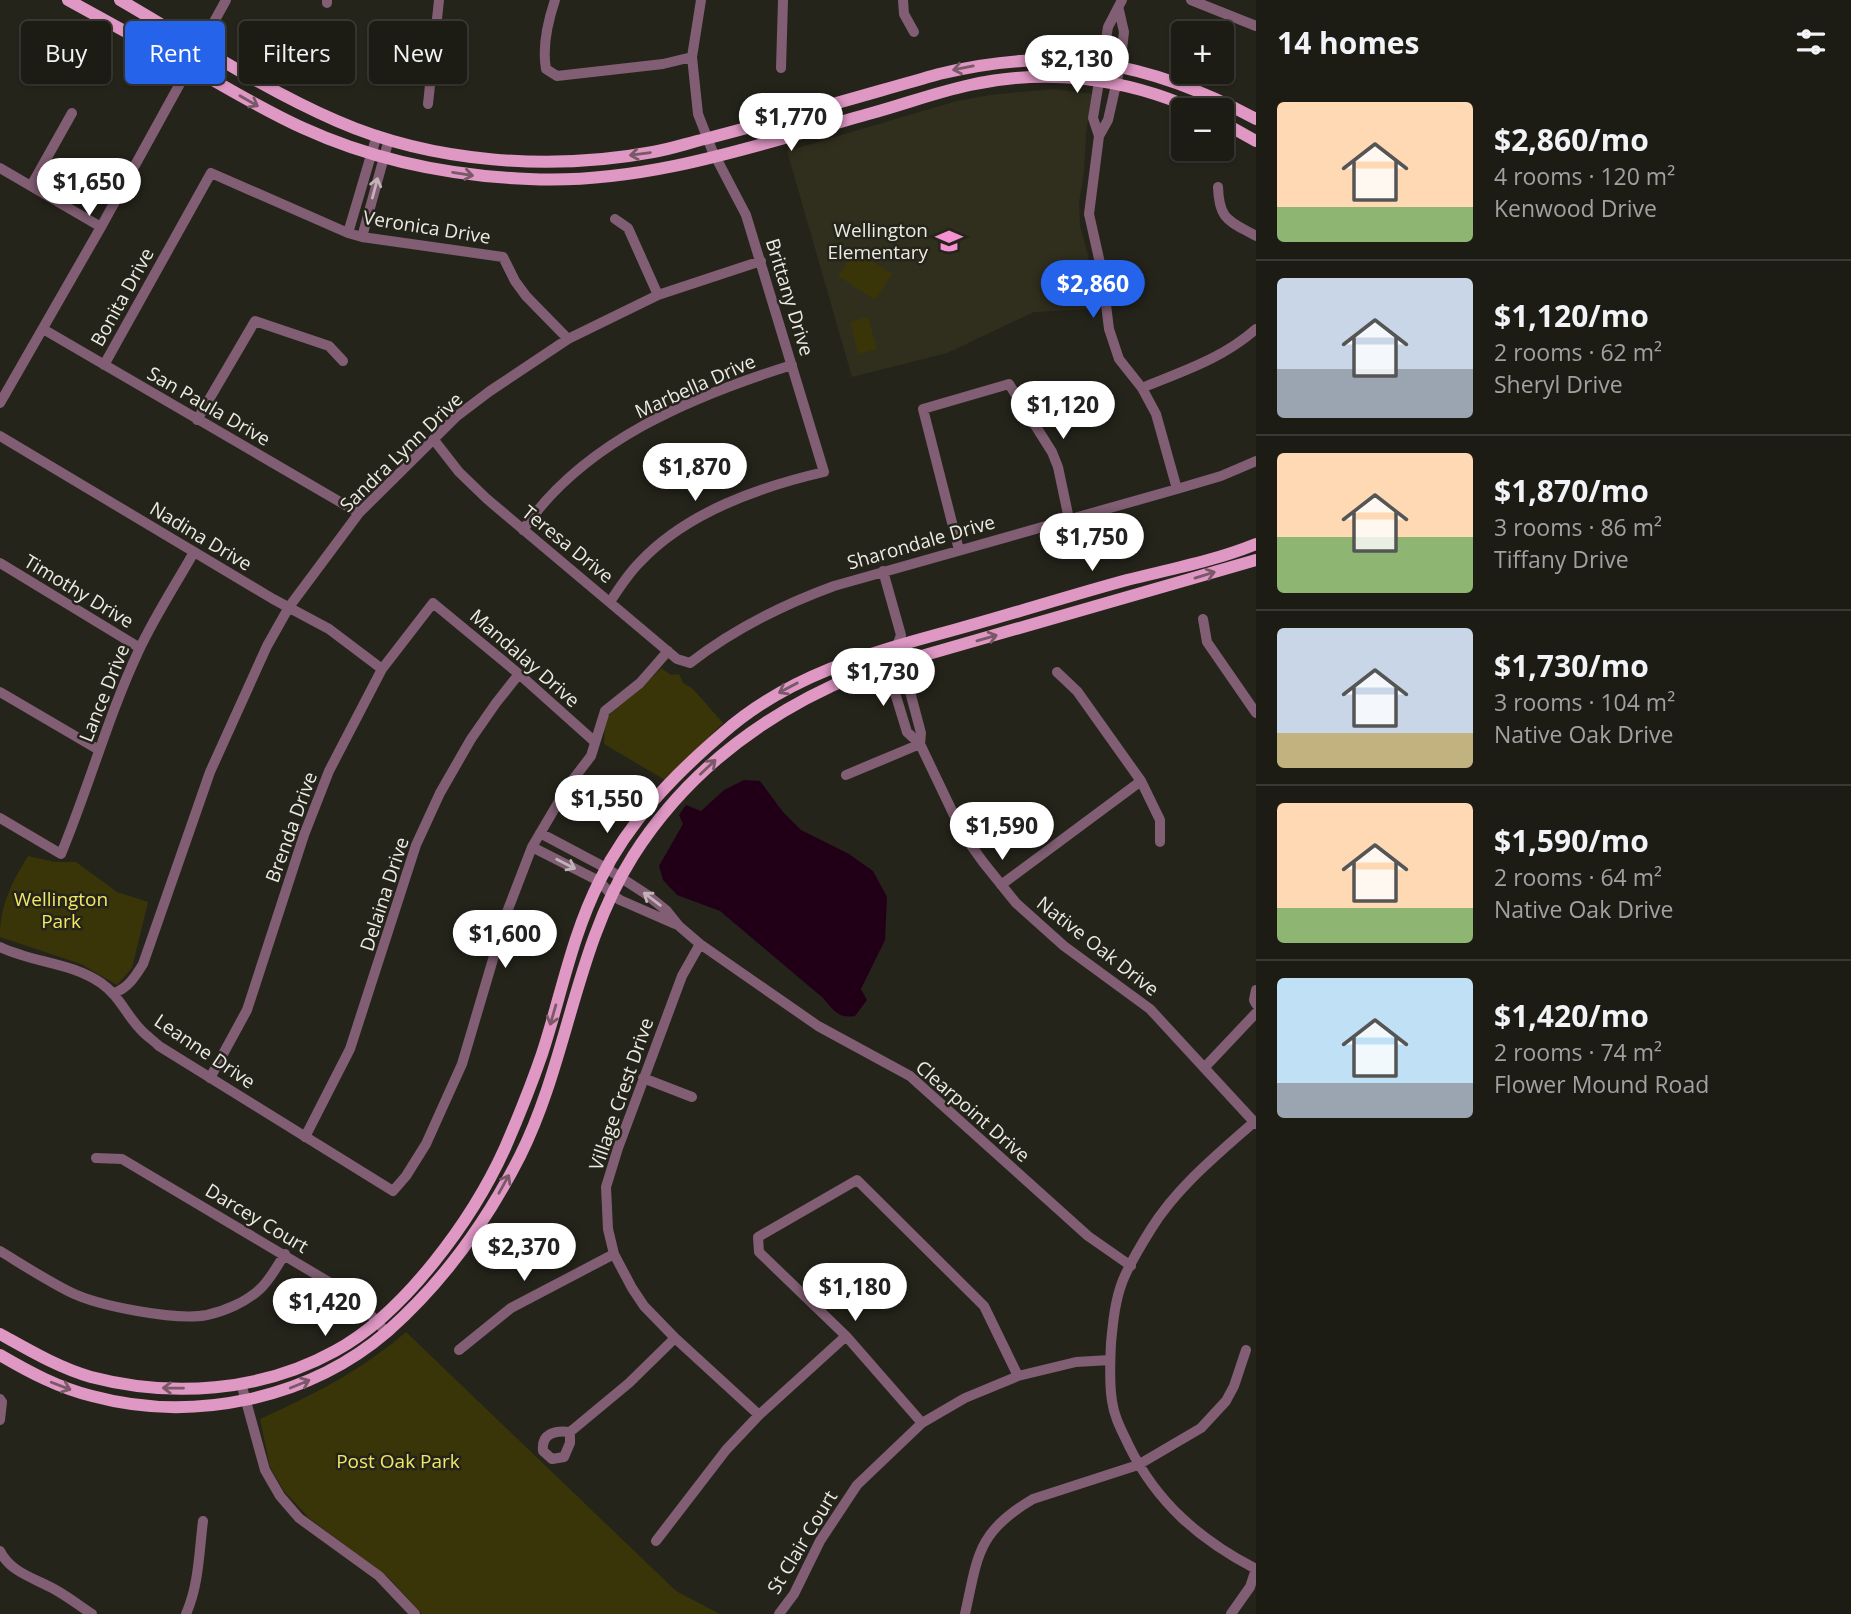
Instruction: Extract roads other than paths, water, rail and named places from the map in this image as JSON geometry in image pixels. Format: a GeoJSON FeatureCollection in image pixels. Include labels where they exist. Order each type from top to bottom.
{"type":"FeatureCollection","features":[{"type":"Feature","properties":{"kind":"main road"},"geometry":{"type":"LineString","coordinates":[[68,0],[125,32]]}},
{"type":"Feature","properties":{"kind":"main road"},"geometry":{"type":"LineString","coordinates":[[120,0],[157,21]]}},
{"type":"Feature","properties":{"kind":"main road"},"geometry":{"type":"LineString","coordinates":[[225,61],[300,103],[338,121],[383,137],[468,156],[527,161],[598,160],[653,152],[727,135],[967,67],[1055,58],[1104,64],[1167,79],[1197,90],[1256,119]]}},
{"type":"Feature","properties":{"kind":"main road"},"geometry":{"type":"LineString","coordinates":[[219,84],[305,130],[378,155],[470,175],[562,180],[625,174],[717,156],[972,84],[1045,77],[1101,80],[1171,99]]}},
{"type":"Feature","properties":{"kind":"main road"},"geometry":{"type":"LineString","coordinates":[[1234,129],[1256,141]]}},
{"type":"Feature","properties":{"kind":"main road"},"geometry":{"type":"LineString","coordinates":[[0,1334],[43,1358],[76,1371],[125,1384],[157,1388],[211,1389],[276,1376],[336,1351],[377,1321],[407,1293],[442,1251],[476,1200],[503,1151],[541,1056],[576,937],[599,881],[652,801],[725,730],[790,685],[850,661],[1127,580],[1206,562],[1256,544]]}},
{"type":"Feature","properties":{"kind":"main road"},"geometry":{"type":"LineString","coordinates":[[0,1355],[30,1373],[89,1396],[121,1403],[184,1407],[267,1396],[306,1382],[357,1353],[386,1332],[424,1295],[492,1207],[521,1154],[544,1096],[596,930],[611,894],[653,827],[685,788],[723,753],[801,700],[859,674],[1256,560]]}},
{"type":"Feature","properties":{"kind":"street"},"geometry":{"type":"LineString","coordinates":[[215,21],[226,0]]}},
{"type":"Feature","properties":{"kind":"street"},"geometry":{"type":"LineString","coordinates":[[428,104],[439,0]]}},
{"type":"Feature","properties":{"kind":"street"},"geometry":{"type":"LineString","coordinates":[[555,0],[550,16],[546,69],[557,76],[663,64],[692,58]]}},
{"type":"Feature","properties":{"kind":"street","name":"Brittany Drive"},"geometry":{"type":"LineString","coordinates":[[610,601],[640,561],[691,523],[732,501],[780,482],[824,472],[746,215],[726,179],[698,114],[692,58],[701,0]]}},
{"type":"Feature","properties":{"kind":"street"},"geometry":{"type":"LineString","coordinates":[[780,68],[783,0]]}},
{"type":"Feature","properties":{"kind":"street"},"geometry":{"type":"LineString","coordinates":[[903,0],[904,14],[914,32]]}},
{"type":"Feature","properties":{"kind":"street"},"geometry":{"type":"LineString","coordinates":[[1191,0],[1256,26]]}},
{"type":"Feature","properties":{"kind":"street"},"geometry":{"type":"LineString","coordinates":[[1099,136],[1093,118],[1108,27],[1120,5]]}},
{"type":"Feature","properties":{"kind":"street"},"geometry":{"type":"LineString","coordinates":[[1120,5],[1124,32],[1119,67],[1108,120],[1099,136],[1089,214],[1102,271],[1109,328],[1119,359],[1142,388],[1156,414],[1177,489]]}},
{"type":"Feature","properties":{"kind":"street"},"geometry":{"type":"LineString","coordinates":[[0,403],[180,84]]}},
{"type":"Feature","properties":{"kind":"street"},"geometry":{"type":"LineString","coordinates":[[31,186],[72,113]]}},
{"type":"Feature","properties":{"kind":"street"},"geometry":{"type":"LineString","coordinates":[[362,237],[383,137]]}},
{"type":"Feature","properties":{"kind":"street"},"geometry":{"type":"LineString","coordinates":[[348,233],[378,155]]}},
{"type":"Feature","properties":{"kind":"street"},"geometry":{"type":"LineString","coordinates":[[0,168],[102,226]]}},
{"type":"Feature","properties":{"kind":"street","name":"Veronica Drive"},"geometry":{"type":"LineString","coordinates":[[211,173],[348,233],[503,257],[515,282],[526,296],[568,339]]}},
{"type":"Feature","properties":{"kind":"street","name":"Bonita Drive"},"geometry":{"type":"LineString","coordinates":[[104,365],[211,173]]}},
{"type":"Feature","properties":{"kind":"street"},"geometry":{"type":"LineString","coordinates":[[1218,187],[1219,207],[1229,220],[1256,236]]}},
{"type":"Feature","properties":{"kind":"street"},"geometry":{"type":"LineString","coordinates":[[615,219],[628,228],[658,295]]}},
{"type":"Feature","properties":{"kind":"street","name":"Sandra Lynn Drive"},"geometry":{"type":"LineString","coordinates":[[114,993],[122,990],[144,964],[210,772],[267,646],[289,607],[359,513],[457,416],[568,339],[658,295],[761,261]]}},
{"type":"Feature","properties":{"kind":"street"},"geometry":{"type":"LineString","coordinates":[[197,420],[255,321],[330,346],[343,361]]}},
{"type":"Feature","properties":{"kind":"street","name":"San Paula Drive"},"geometry":{"type":"LineString","coordinates":[[43,329],[359,513]]}},
{"type":"Feature","properties":{"kind":"street"},"geometry":{"type":"LineString","coordinates":[[1142,388],[1220,356],[1256,329]]}},
{"type":"Feature","properties":{"kind":"street","name":"Marbella Drive"},"geometry":{"type":"LineString","coordinates":[[523,530],[537,508],[562,483],[599,453],[640,427],[748,378],[792,365]]}},
{"type":"Feature","properties":{"kind":"street"},"geometry":{"type":"LineString","coordinates":[[959,550],[923,409],[1009,384],[1052,452],[1058,467],[1069,519]]}},
{"type":"Feature","properties":{"kind":"street","name":"Nadina Drive"},"geometry":{"type":"LineString","coordinates":[[0,436],[329,629],[382,668]]}},
{"type":"Feature","properties":{"kind":"street","name":"Teresa Drive"},"geometry":{"type":"LineString","coordinates":[[434,440],[459,472],[523,530],[677,659],[690,663]]}},
{"type":"Feature","properties":{"kind":"street","name":"Sharondale Drive"},"geometry":{"type":"LineString","coordinates":[[690,663],[719,640],[797,599],[883,571],[1177,489],[1220,476],[1256,461]]}},
{"type":"Feature","properties":{"kind":"street","name":"Lance Drive"},"geometry":{"type":"LineString","coordinates":[[0,818],[61,854],[140,648],[194,552]]}},
{"type":"Feature","properties":{"kind":"street","name":"Timothy Drive"},"geometry":{"type":"LineString","coordinates":[[0,563],[140,648]]}},
{"type":"Feature","properties":{"kind":"street","name":"Native Oak Drive"},"geometry":{"type":"LineString","coordinates":[[883,571],[901,635],[897,646],[897,663],[891,680],[907,732],[920,744],[963,834],[1016,903],[1064,946],[1150,1009],[1255,1123]]}},
{"type":"Feature","properties":{"kind":"street","name":"Brenda Drive"},"geometry":{"type":"LineString","coordinates":[[210,1077],[247,1010],[303,835],[329,771],[382,668],[433,603]]}},
{"type":"Feature","properties":{"kind":"street","name":"Mandalay Drive"},"geometry":{"type":"LineString","coordinates":[[433,603],[519,674],[595,742]]}},
{"type":"Feature","properties":{"kind":"street"},"geometry":{"type":"LineString","coordinates":[[1203,619],[1208,642],[1256,713]]}},
{"type":"Feature","properties":{"kind":"street"},"geometry":{"type":"LineString","coordinates":[[532,847],[568,786],[591,756],[605,712],[640,683],[668,651]]}},
{"type":"Feature","properties":{"kind":"street","name":"Native Oak Drive"},"geometry":{"type":"LineString","coordinates":[[897,663],[904,669],[921,733],[920,744]]}},
{"type":"Feature","properties":{"kind":"street"},"geometry":{"type":"LineString","coordinates":[[1057,671],[1077,691],[1141,781],[1160,820],[1160,842]]}},
{"type":"Feature","properties":{"kind":"street","name":"Delaina Drive"},"geometry":{"type":"LineString","coordinates":[[305,1137],[350,1049],[416,845],[440,793],[471,739],[519,674]]}},
{"type":"Feature","properties":{"kind":"street"},"geometry":{"type":"LineString","coordinates":[[0,692],[99,750]]}},
{"type":"Feature","properties":{"kind":"street"},"geometry":{"type":"LineString","coordinates":[[846,775],[920,744]]}},
{"type":"Feature","properties":{"kind":"street"},"geometry":{"type":"LineString","coordinates":[[1001,885],[1141,781]]}},
{"type":"Feature","properties":{"kind":"street","name":"Clearpoint Drive"},"geometry":{"type":"LineString","coordinates":[[540,833],[620,877],[667,911],[679,926],[700,944],[833,1035],[910,1076],[1087,1236],[1130,1266]]}},
{"type":"Feature","properties":{"kind":"street","name":"Leanne Drive"},"geometry":{"type":"LineString","coordinates":[[0,947],[78,970],[100,982],[114,993],[141,1031],[159,1046],[393,1191],[426,1144],[457,1076],[507,912],[532,847]]}},
{"type":"Feature","properties":{"kind":"street","name":"Clearpoint Drive"},"geometry":{"type":"LineString","coordinates":[[532,847],[599,881],[611,894],[679,926]]}},
{"type":"Feature","properties":{"kind":"street","name":"Village Crest Drive"},"geometry":{"type":"LineString","coordinates":[[700,944],[682,975],[618,1148],[606,1188],[608,1229],[614,1254],[644,1306],[759,1415]]}},
{"type":"Feature","properties":{"kind":"street"},"geometry":{"type":"LineString","coordinates":[[1256,990],[1256,1003]]}},
{"type":"Feature","properties":{"kind":"street"},"geometry":{"type":"LineString","coordinates":[[1205,1067],[1256,1013]]}},
{"type":"Feature","properties":{"kind":"street"},"geometry":{"type":"LineString","coordinates":[[643,1078],[692,1097]]}},
{"type":"Feature","properties":{"kind":"street"},"geometry":{"type":"LineString","coordinates":[[1231,1614],[1250,1587],[1256,1569],[1194,1531],[1159,1496],[1138,1465],[1113,1408],[1110,1360],[1116,1299],[1130,1266],[1152,1227],[1206,1166],[1255,1123]]}},
{"type":"Feature","properties":{"kind":"street","name":"Darcey Court"},"geometry":{"type":"LineString","coordinates":[[96,1158],[122,1159],[285,1254],[349,1294],[386,1332]]}},
{"type":"Feature","properties":{"kind":"street"},"geometry":{"type":"LineString","coordinates":[[922,1423],[846,1336],[759,1252],[758,1237],[857,1180],[984,1306],[1018,1376]]}},
{"type":"Feature","properties":{"kind":"street"},"geometry":{"type":"LineString","coordinates":[[0,1251],[70,1292],[92,1301],[113,1307],[190,1316],[229,1309],[251,1296],[266,1283],[285,1254]]}},
{"type":"Feature","properties":{"kind":"street"},"geometry":{"type":"LineString","coordinates":[[459,1350],[511,1308],[614,1254]]}},
{"type":"Feature","properties":{"kind":"street"},"geometry":{"type":"LineString","coordinates":[[656,1541],[726,1450],[759,1415],[846,1336]]}},
{"type":"Feature","properties":{"kind":"street"},"geometry":{"type":"LineString","coordinates":[[570,1432],[629,1383],[675,1338]]}},
{"type":"Feature","properties":{"kind":"street"},"geometry":{"type":"LineString","coordinates":[[965,1614],[979,1553],[990,1532],[1033,1499],[1138,1465],[1200,1428],[1216,1415],[1234,1387],[1245,1350]]}},
{"type":"Feature","properties":{"kind":"street","name":"St Clair Court"},"geometry":{"type":"LineString","coordinates":[[779,1614],[794,1594],[820,1541],[857,1485],[922,1423],[965,1398],[1018,1376],[1076,1362],[1110,1360]]}},
{"type":"Feature","properties":{"kind":"street"},"geometry":{"type":"LineString","coordinates":[[241,1383],[265,1470],[280,1496],[299,1518],[379,1576],[415,1614]]}},
{"type":"Feature","properties":{"kind":"street"},"geometry":{"type":"LineString","coordinates":[[0,1399],[0,1420]]}},
{"type":"Feature","properties":{"kind":"street"},"geometry":{"type":"LineString","coordinates":[[186,1614],[197,1571],[203,1521]]}},
{"type":"Feature","properties":{"kind":"street"},"geometry":{"type":"LineString","coordinates":[[2,1555],[24,1576],[55,1589],[92,1614]]}},
{"type":"Feature","properties":{"kind":"place","name":"Wellington Elementary"},"geometry":{"type":"Point","coordinates":[949,241]}},
{"type":"Feature","properties":{"kind":"park label","name":"Wellington Park"},"geometry":{"type":"Point","coordinates":[61,910]}},
{"type":"Feature","properties":{"kind":"park label","name":"Post Oak Park"},"geometry":{"type":"Point","coordinates":[398,1461]}}]}
